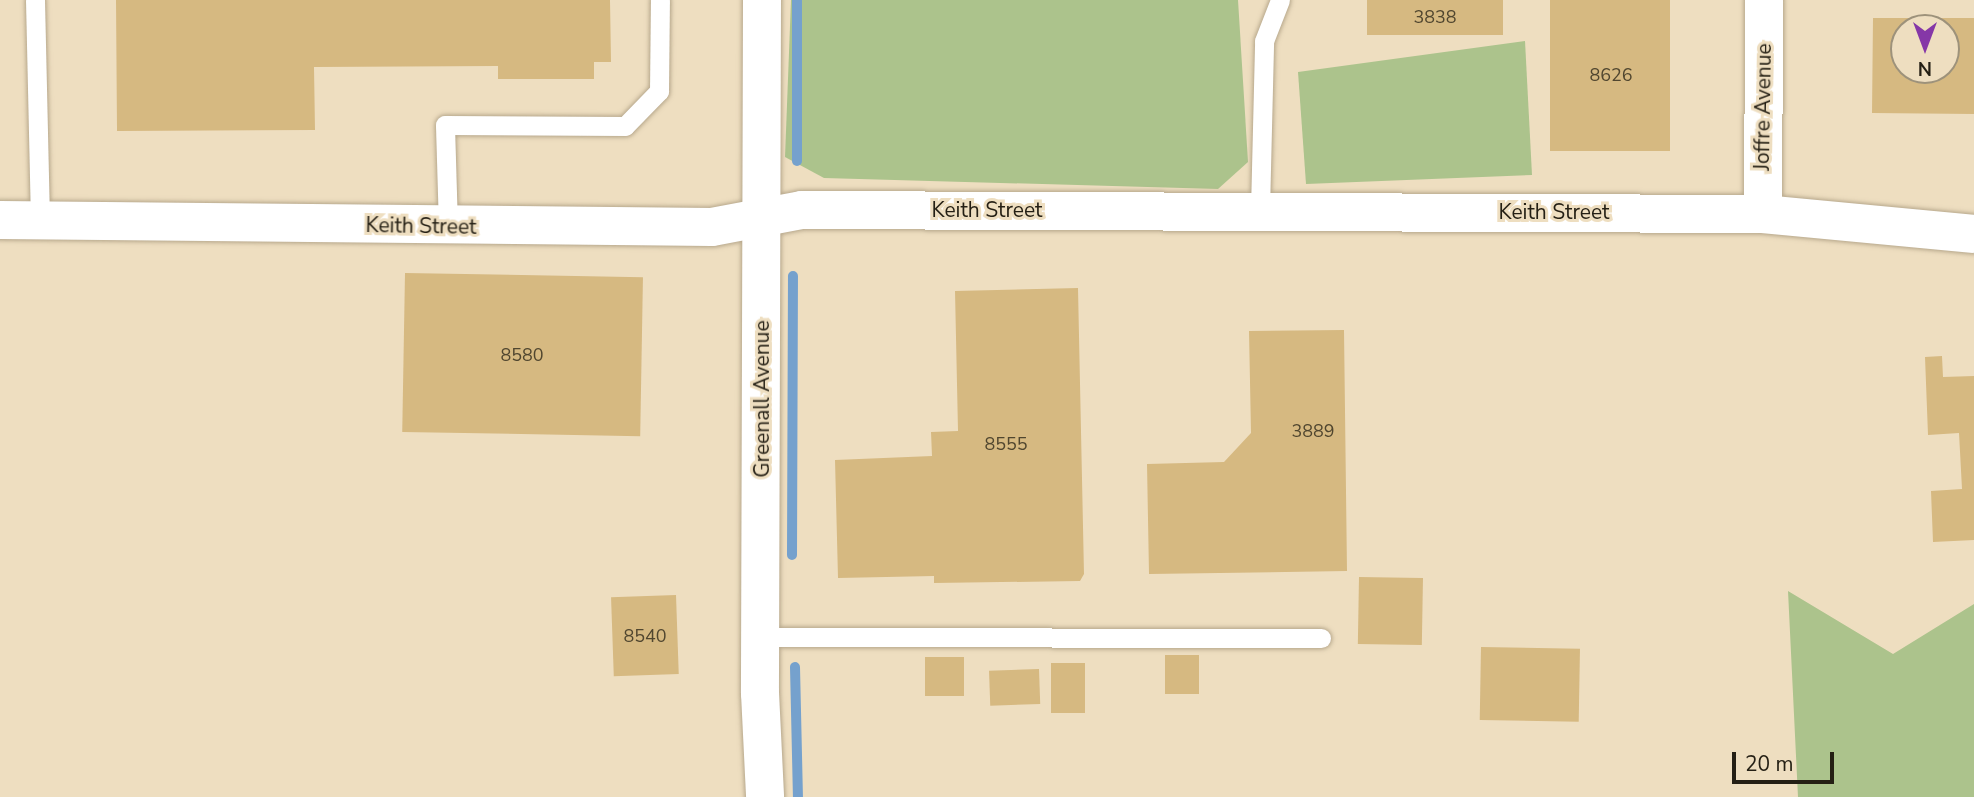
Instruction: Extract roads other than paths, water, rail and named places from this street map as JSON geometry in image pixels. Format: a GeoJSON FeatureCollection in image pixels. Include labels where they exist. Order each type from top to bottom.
{"type":"FeatureCollection","features":[{"type":"Feature","properties":{"kind":"street","name":"Greenall Avenue"},"geometry":{"type":"LineString","coordinates":[[762,0],[761,637],[765,797]]}},
{"type":"Feature","properties":{"kind":"street","name":"Joffre Avenue"},"geometry":{"type":"LineString","coordinates":[[1763,214],[1765,0]]}},
{"type":"Feature","properties":{"kind":"street","name":"Keith Street"},"geometry":{"type":"LineString","coordinates":[[0,220],[448,227],[712,227],[802,210],[1763,214],[1974,234]]}},
{"type":"Feature","properties":{"kind":"lane"},"geometry":{"type":"LineString","coordinates":[[35,0],[40,220]]}},
{"type":"Feature","properties":{"kind":"lane"},"geometry":{"type":"LineString","coordinates":[[448,227],[446,125],[625,126],[659,91],[660,0]]}},
{"type":"Feature","properties":{"kind":"lane"},"geometry":{"type":"LineString","coordinates":[[1260,211],[1264,41],[1280,0]]}},
{"type":"Feature","properties":{"kind":"lane"},"geometry":{"type":"LineString","coordinates":[[761,637],[1321,638]]}},
{"type":"Feature","properties":{"kind":"waterway"},"geometry":{"type":"LineString","coordinates":[[797,0],[797,161]]}},
{"type":"Feature","properties":{"kind":"waterway"},"geometry":{"type":"LineString","coordinates":[[792,555],[793,276]]}},
{"type":"Feature","properties":{"kind":"waterway"},"geometry":{"type":"LineString","coordinates":[[795,667],[798,797]]}}]}
